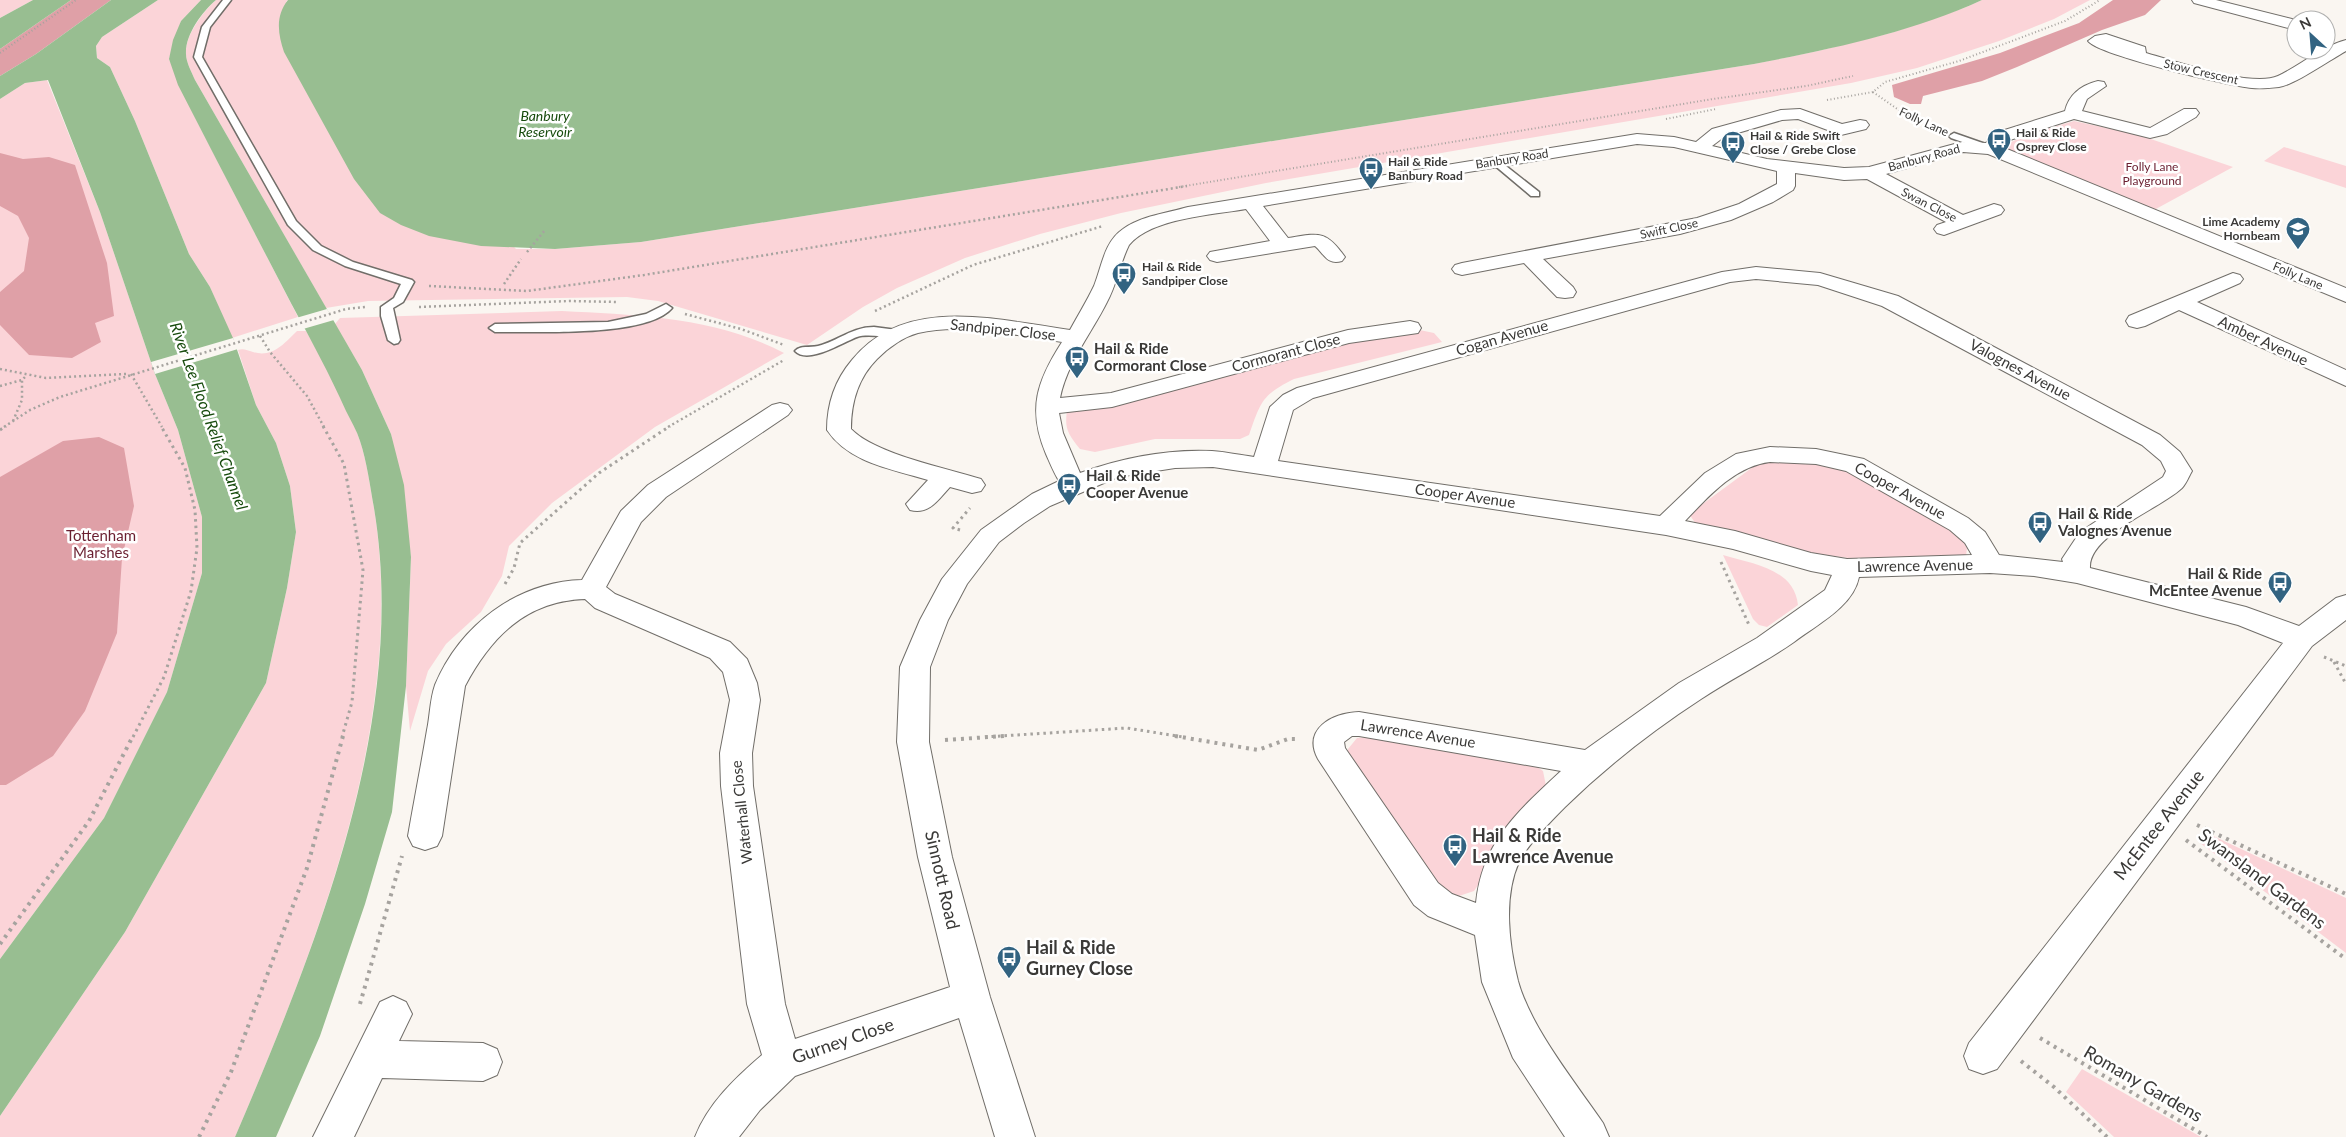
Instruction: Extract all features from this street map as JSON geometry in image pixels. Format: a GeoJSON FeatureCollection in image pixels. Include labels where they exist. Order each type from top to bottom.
{"type":"FeatureCollection","features":[{"type":"Feature","properties":{"kind":"street"},"geometry":{"type":"LineString","coordinates":[[2199,0],[2286,22]]}},
{"type":"Feature","properties":{"kind":"street","name":"Stow Crescent"},"geometry":{"type":"LineString","coordinates":[[2138,56],[2216,78],[2262,83],[2278,82],[2342,41]]}},
{"type":"Feature","properties":{"kind":"street"},"geometry":{"type":"LineString","coordinates":[[2073,114],[2074,107],[2080,96],[2098,86]]}},
{"type":"Feature","properties":{"kind":"street"},"geometry":{"type":"LineString","coordinates":[[1991,149],[2001,137],[2073,114],[2150,133],[2161,130],[2190,113]]}},
{"type":"Feature","properties":{"kind":"street"},"geometry":{"type":"LineString","coordinates":[[1701,147],[1708,139],[1718,133],[1780,115],[1800,114],[1840,130],[1860,124]]}},
{"type":"Feature","properties":{"kind":"street","name":"Banbury Road"},"geometry":{"type":"LineString","coordinates":[[1075,484],[1069,477],[1054,441],[1047,407],[1051,384],[1076,337],[1098,302],[1117,248],[1127,235],[1161,220],[1250,202],[1637,139],[1661,140],[1701,147],[1786,168],[1844,174],[1870,173],[1962,147],[1991,149]]}},
{"type":"Feature","properties":{"kind":"street","name":"Folly Lane"},"geometry":{"type":"LineString","coordinates":[[1991,149],[2346,296]]}},
{"type":"Feature","properties":{"kind":"street","name":"Swift Close"},"geometry":{"type":"LineString","coordinates":[[1462,269],[1672,229],[1719,218],[1772,195],[1786,186],[1786,168]]}},
{"type":"Feature","properties":{"kind":"street","name":"Swan Close"},"geometry":{"type":"LineString","coordinates":[[1870,173],[1961,222]]}},
{"type":"Feature","properties":{"kind":"street"},"geometry":{"type":"LineString","coordinates":[[1250,202],[1283,245]]}},
{"type":"Feature","properties":{"kind":"street","name":"Swan Close"},"geometry":{"type":"LineString","coordinates":[[1943,230],[1994,210]]}},
{"type":"Feature","properties":{"kind":"street"},"geometry":{"type":"LineString","coordinates":[[1217,256],[1320,240],[1335,257]]}},
{"type":"Feature","properties":{"kind":"street"},"geometry":{"type":"LineString","coordinates":[[1528,256],[1565,292]]}},
{"type":"Feature","properties":{"kind":"street","name":"Valognes Avenue"},"geometry":{"type":"LineString","coordinates":[[1699,283],[1728,276],[1747,274],[1789,275],[1820,279],[1870,293],[2152,440],[2171,457],[2179,471],[2173,482],[2089,538],[2076,558],[2076,574]]}},
{"type":"Feature","properties":{"kind":"street"},"geometry":{"type":"LineString","coordinates":[[2137,321],[2233,279]]}},
{"type":"Feature","properties":{"kind":"street","name":"Cogan Avenue"},"geometry":{"type":"LineString","coordinates":[[1264,466],[1282,407],[1291,400],[1306,393],[1699,283]]}},
{"type":"Feature","properties":{"kind":"street","name":"Amber Avenue"},"geometry":{"type":"LineString","coordinates":[[2179,302],[2346,379]]}},
{"type":"Feature","properties":{"kind":"street","name":"Sandpiper Close"},"geometry":{"type":"LineString","coordinates":[[972,485],[872,454],[852,444],[839,430],[838,415],[854,371],[871,351],[896,334],[914,327],[951,324],[1076,337]]}},
{"type":"Feature","properties":{"kind":"street","name":"Cormorant Close"},"geometry":{"type":"LineString","coordinates":[[1047,407],[1112,400],[1348,337],[1410,328]]}},
{"type":"Feature","properties":{"kind":"street"},"geometry":{"type":"LineString","coordinates":[[414,843],[450,686],[464,660],[482,634],[501,618],[526,603],[562,590],[591,589],[630,517],[657,491],[780,410]]}},
{"type":"Feature","properties":{"kind":"street","name":"Cooper Avenue"},"geometry":{"type":"LineString","coordinates":[[1666,526],[1682,506],[1743,460],[1758,456],[1822,456],[1840,459],[1855,465],[1959,524],[1976,538],[1990,564]]}},
{"type":"Feature","properties":{"kind":"street","name":"Cooper Avenue"},"geometry":{"type":"LineString","coordinates":[[934,620],[956,579],[990,536],[1041,500],[1075,484],[1113,470],[1176,460],[1213,459],[1666,526],[1708,534],[1811,562],[1847,568]]}},
{"type":"Feature","properties":{"kind":"street"},"geometry":{"type":"LineString","coordinates":[[919,504],[945,477]]}},
{"type":"Feature","properties":{"kind":"street","name":"Lawrence Avenue"},"geometry":{"type":"LineString","coordinates":[[1589,1137],[1526,1045],[1500,982],[1491,925],[1495,885],[1504,856],[1518,836],[1544,807],[1590,763],[1690,691],[1767,646],[1835,597],[1844,583],[1847,568],[1990,564],[2034,567],[2076,574],[2246,618],[2311,647]]}},
{"type":"Feature","properties":{"kind":"street","name":"Waterhall Close"},"geometry":{"type":"LineString","coordinates":[[591,589],[605,601],[720,650],[736,667],[742,683],[745,700],[736,753],[737,786],[766,1004],[783,1062]]}},
{"type":"Feature","properties":{"kind":"street","name":"McEntee Avenue"},"geometry":{"type":"LineString","coordinates":[[1989,1048],[2165,817],[2346,605]]}},
{"type":"Feature","properties":{"kind":"street","name":"Sinnott Road"},"geometry":{"type":"LineString","coordinates":[[934,620],[915,667],[913,742],[935,857],[971,997],[1015,1137]]}},
{"type":"Feature","properties":{"kind":"street","name":"Lawrence Avenue"},"geometry":{"type":"LineString","coordinates":[[1491,925],[1440,905],[1426,894],[1329,750],[1328,739],[1334,732],[1346,724],[1360,724],[1590,763]]}},
{"type":"Feature","properties":{"kind":"street","name":"Gurney Close"},"geometry":{"type":"LineString","coordinates":[[715,1137],[732,1110],[759,1082],[783,1062],[971,997]]}},
{"type":"Feature","properties":{"kind":"street"},"geometry":{"type":"LineString","coordinates":[[333,1137],[393,1014]]}},
{"type":"Feature","properties":{"kind":"street"},"geometry":{"type":"LineString","coordinates":[[371,1059],[483,1062]]}},
{"type":"Feature","properties":{"kind":"lane"},"geometry":{"type":"LineString","coordinates":[[227,0],[206,27],[198,57],[292,223],[317,248],[349,264],[408,282],[399,300],[387,307],[387,316],[394,340]]}},
{"type":"Feature","properties":{"kind":"lane","name":"Folly Lane"},"geometry":{"type":"LineString","coordinates":[[1954,136],[1991,149]]}},
{"type":"Feature","properties":{"kind":"lane"},"geometry":{"type":"LineString","coordinates":[[1497,162],[1535,194]]}},
{"type":"Feature","properties":{"kind":"lane"},"geometry":{"type":"LineString","coordinates":[[494,328],[612,326],[655,316],[666,308]]}},
{"type":"Feature","properties":{"kind":"lane"},"geometry":{"type":"LineString","coordinates":[[796,354],[828,349],[862,332],[878,331],[896,334]]}},
{"type":"Feature","properties":{"kind":"path"},"geometry":{"type":"LineString","coordinates":[[0,52],[31,33],[76,0]]}},
{"type":"Feature","properties":{"kind":"path","name":"Folly Lane"},"geometry":{"type":"LineString","coordinates":[[1954,136],[1906,115],[1873,92],[1885,82],[1959,60],[2065,21],[2100,0]]}},
{"type":"Feature","properties":{"kind":"path"},"geometry":{"type":"LineString","coordinates":[[408,282],[434,287],[527,290],[644,275],[1713,99],[1806,86],[1853,76]]}},
{"type":"Feature","properties":{"kind":"path"},"geometry":{"type":"LineString","coordinates":[[870,314],[973,264],[1102,226]]}},
{"type":"Feature","properties":{"kind":"path"},"geometry":{"type":"LineString","coordinates":[[527,252],[545,230]]}},
{"type":"Feature","properties":{"kind":"path"},"geometry":{"type":"LineString","coordinates":[[504,284],[521,259]]}},
{"type":"Feature","properties":{"kind":"path"},"geometry":{"type":"LineString","coordinates":[[0,430],[30,410],[60,397],[284,329],[346,308]]}},
{"type":"Feature","properties":{"kind":"path"},"geometry":{"type":"LineString","coordinates":[[199,1137],[230,1072],[307,868],[352,702],[363,570],[344,464],[307,396],[270,352],[260,336]]}},
{"type":"Feature","properties":{"kind":"path"},"geometry":{"type":"LineString","coordinates":[[769,368],[796,354]]}},
{"type":"Feature","properties":{"kind":"path"},"geometry":{"type":"LineString","coordinates":[[0,369],[26,376],[132,374]]}},
{"type":"Feature","properties":{"kind":"path"},"geometry":{"type":"LineString","coordinates":[[0,944],[89,821],[164,677],[191,591],[197,548],[195,510],[185,468],[132,374]]}},
{"type":"Feature","properties":{"kind":"path"},"geometry":{"type":"LineString","coordinates":[[0,386],[22,380],[26,376]]}},
{"type":"Feature","properties":{"kind":"path"},"geometry":{"type":"LineString","coordinates":[[13,421],[22,400],[22,380]]}},
{"type":"Feature","properties":{"kind":"path"},"geometry":{"type":"LineString","coordinates":[[1708,534],[1750,628],[1767,646]]}},
{"type":"Feature","properties":{"kind":"path"},"geometry":{"type":"LineString","coordinates":[[2311,647],[2346,666]]}},
{"type":"Feature","properties":{"kind":"path"},"geometry":{"type":"LineString","coordinates":[[2334,661],[2346,684]]}},
{"type":"Feature","properties":{"kind":"path"},"geometry":{"type":"LineString","coordinates":[[948,740],[1127,728],[1258,750],[1288,739]]}},
{"type":"Feature","properties":{"kind":"path","name":"Swansland Gardens"},"geometry":{"type":"LineString","coordinates":[[2165,817],[2208,830],[2346,894]]}},
{"type":"Feature","properties":{"kind":"path","name":"Swansland Gardens"},"geometry":{"type":"LineString","coordinates":[[2165,817],[2198,848],[2346,959]]}},
{"type":"Feature","properties":{"kind":"path"},"geometry":{"type":"LineString","coordinates":[[365,985],[414,843]]}},
{"type":"Feature","properties":{"kind":"path"},"geometry":{"type":"LineString","coordinates":[[1989,1048],[2054,1087],[2107,1137]]}},
{"type":"Feature","properties":{"kind":"path","name":"Romany Gardens"},"geometry":{"type":"LineString","coordinates":[[2066,1055],[2207,1137]]}},
{"type":"Feature","properties":{"kind":"green space"},"geometry":{"type":"Polygon","coordinates":[[[0,0],[33,0],[0,18],[0,0]]]}},
{"type":"Feature","properties":{"kind":"green space"},"geometry":{"type":"Polygon","coordinates":[[[71,0],[111,0],[36,54],[0,76],[0,49],[71,0]]]}},
{"type":"Feature","properties":{"kind":"green space"},"geometry":{"type":"Polygon","coordinates":[[[158,0],[201,0],[181,21],[169,59],[199,125],[298,317],[232,338],[210,287],[189,254],[135,121],[110,67],[97,58],[96,46],[102,37],[158,0]]]}},
{"type":"Feature","properties":{"kind":"green space"},"geometry":{"type":"Polygon","coordinates":[[[216,0],[288,0],[286,2],[516,249],[555,249],[641,242],[1754,64],[1891,33],[1982,0],[2090,0],[2054,19],[1999,41],[1917,68],[1851,83],[1266,183],[1121,213],[1040,234],[965,258],[897,288],[863,307],[807,345],[658,301],[627,297],[368,301],[326,308],[195,80],[188,64],[186,47],[188,39],[201,17],[216,0]]]}},
{"type":"Feature","properties":{"kind":"green space"},"geometry":{"type":"Polygon","coordinates":[[[2113,0],[2161,0],[2145,15],[2102,30],[1982,81],[1923,96],[1921,104],[1910,104],[1894,97],[1892,85],[2000,53],[2079,23],[2113,0]]]}},
{"type":"Feature","properties":{"kind":"green space","name":"Tottenham Marshes"},"geometry":{"type":"Polygon","coordinates":[[[47,80],[100,212],[155,374],[178,430],[202,517],[202,573],[167,692],[104,818],[0,959],[0,99],[25,83],[47,80]]]}},
{"type":"Feature","properties":{"kind":"green space","name":"Folly Lane Playground"},"geometry":{"type":"Polygon","coordinates":[[[2074,121],[2139,135],[2233,167],[2154,210],[2000,147],[2029,134],[2074,121]]]}},
{"type":"Feature","properties":{"kind":"green space"},"geometry":{"type":"Polygon","coordinates":[[[2284,147],[2346,166],[2346,188],[2264,161],[2284,147]]]}},
{"type":"Feature","properties":{"kind":"green space"},"geometry":{"type":"Polygon","coordinates":[[[0,153],[23,159],[49,157],[75,165],[107,263],[114,316],[95,323],[101,342],[72,358],[29,355],[0,325],[0,292],[24,271],[29,238],[18,216],[0,206],[0,153]]]}},
{"type":"Feature","properties":{"kind":"green space"},"geometry":{"type":"Polygon","coordinates":[[[562,311],[619,314],[703,325],[758,341],[784,353],[655,427],[552,503],[509,546],[502,576],[481,612],[446,644],[428,671],[410,731],[406,686],[411,557],[391,434],[362,370],[335,324],[340,318],[562,311]]]}},
{"type":"Feature","properties":{"kind":"green space"},"geometry":{"type":"Polygon","coordinates":[[[1410,328],[1434,333],[1442,342],[1294,379],[1275,390],[1264,400],[1249,435],[1240,439],[1155,439],[1095,452],[1080,449],[1067,429],[1068,405],[1410,328]]]}},
{"type":"Feature","properties":{"kind":"green space"},"geometry":{"type":"Polygon","coordinates":[[[297,331],[306,331],[343,399],[360,441],[374,508],[381,587],[378,668],[367,749],[348,830],[324,909],[296,988],[235,1137],[0,1137],[0,1116],[125,932],[266,683],[287,588],[296,532],[290,486],[276,443],[256,405],[238,350],[243,349],[266,353],[277,349],[297,331]]]}},
{"type":"Feature","properties":{"kind":"green space"},"geometry":{"type":"Polygon","coordinates":[[[99,437],[124,448],[134,506],[122,558],[117,633],[85,711],[53,756],[6,785],[0,785],[0,477],[63,441],[99,437]]]}},
{"type":"Feature","properties":{"kind":"green space"},"geometry":{"type":"Polygon","coordinates":[[[1769,462],[1824,462],[1849,470],[1968,540],[1966,556],[1848,558],[1805,552],[1696,524],[1689,514],[1757,464],[1769,462]]]}},
{"type":"Feature","properties":{"kind":"green space"},"geometry":{"type":"Polygon","coordinates":[[[1723,555],[1758,565],[1780,575],[1789,583],[1795,593],[1798,605],[1767,627],[1759,625],[1753,619],[1723,555]]]}},
{"type":"Feature","properties":{"kind":"green space"},"geometry":{"type":"Polygon","coordinates":[[[1379,736],[1530,762],[1543,771],[1546,786],[1474,891],[1459,896],[1445,897],[1347,760],[1348,749],[1357,738],[1379,736]]]}},
{"type":"Feature","properties":{"kind":"green space"},"geometry":{"type":"Polygon","coordinates":[[[2207,833],[2346,898],[2346,953],[2200,843],[2207,833]]]}},
{"type":"Feature","properties":{"kind":"green space"},"geometry":{"type":"Polygon","coordinates":[[[2082,1069],[2201,1137],[2114,1137],[2066,1092],[2082,1069]]]}},
{"type":"Feature","properties":{"kind":"water"},"geometry":{"type":"Polygon","coordinates":[[[33,0],[71,0],[0,49],[0,18],[33,0]]]}},
{"type":"Feature","properties":{"kind":"water","name":"River Lee Flood Relief Channel"},"geometry":{"type":"Polygon","coordinates":[[[111,0],[158,0],[102,37],[96,46],[97,58],[110,67],[135,121],[189,254],[210,287],[233,338],[256,405],[276,443],[290,486],[296,532],[287,588],[266,683],[125,932],[0,1116],[0,959],[104,818],[167,692],[202,573],[202,517],[178,430],[155,374],[100,212],[48,80],[25,83],[0,99],[0,76],[36,54],[111,0]]]}},
{"type":"Feature","properties":{"kind":"water"},"geometry":{"type":"Polygon","coordinates":[[[201,0],[216,0],[200,17],[191,32],[186,47],[188,64],[195,80],[362,370],[391,434],[404,485],[411,557],[406,686],[392,812],[365,904],[320,1036],[276,1137],[235,1137],[296,987],[324,909],[348,830],[367,749],[379,668],[381,588],[374,508],[365,457],[360,441],[320,358],[178,85],[169,59],[173,40],[181,21],[201,0]]]}},
{"type":"Feature","properties":{"kind":"water","name":"Banbury Reservoir"},"geometry":{"type":"Polygon","coordinates":[[[288,0],[1982,0],[1955,12],[1899,31],[1841,46],[1754,64],[641,242],[555,249],[481,246],[429,236],[401,225],[380,213],[354,179],[284,52],[280,39],[279,19],[288,0]]]}},
{"type":"Feature","properties":{"kind":"pier"},"geometry":{"type":"Polygon","coordinates":[[[327,309],[334,320],[303,329],[296,318],[327,309]]]}},
{"type":"Feature","properties":{"kind":"pier"},"geometry":{"type":"Polygon","coordinates":[[[233,338],[238,349],[155,374],[151,362],[233,338]]]}},
{"type":"Feature","properties":{"kind":"place","name":"Hail & Ride Osprey Close"},"geometry":{"type":"Point","coordinates":[1999,161]}},
{"type":"Feature","properties":{"kind":"place","name":"Hail & Ride Swift Close / Grebe Close"},"geometry":{"type":"Point","coordinates":[1733,164]}},
{"type":"Feature","properties":{"kind":"place","name":"Hail & Ride Banbury Road"},"geometry":{"type":"Point","coordinates":[1371,190]}},
{"type":"Feature","properties":{"kind":"place","name":"Lime Academy Hornbeam"},"geometry":{"type":"Point","coordinates":[2298,250]}},
{"type":"Feature","properties":{"kind":"place","name":"Hail & Ride Sandpiper Close"},"geometry":{"type":"Point","coordinates":[1124,295]}},
{"type":"Feature","properties":{"kind":"place","name":"Hail & Ride Cormorant Close"},"geometry":{"type":"Point","coordinates":[1077,379]}},
{"type":"Feature","properties":{"kind":"place","name":"Hail & Ride Cooper Avenue"},"geometry":{"type":"Point","coordinates":[1069,506]}},
{"type":"Feature","properties":{"kind":"place","name":"Hail & Ride Valognes Avenue"},"geometry":{"type":"Point","coordinates":[2040,544]}},
{"type":"Feature","properties":{"kind":"place","name":"Hail & Ride McEntee Avenue"},"geometry":{"type":"Point","coordinates":[2280,604]}},
{"type":"Feature","properties":{"kind":"place","name":"Hail & Ride Lawrence Avenue"},"geometry":{"type":"Point","coordinates":[1455,867]}},
{"type":"Feature","properties":{"kind":"place","name":"Hail & Ride Gurney Close"},"geometry":{"type":"Point","coordinates":[1009,979]}}]}
